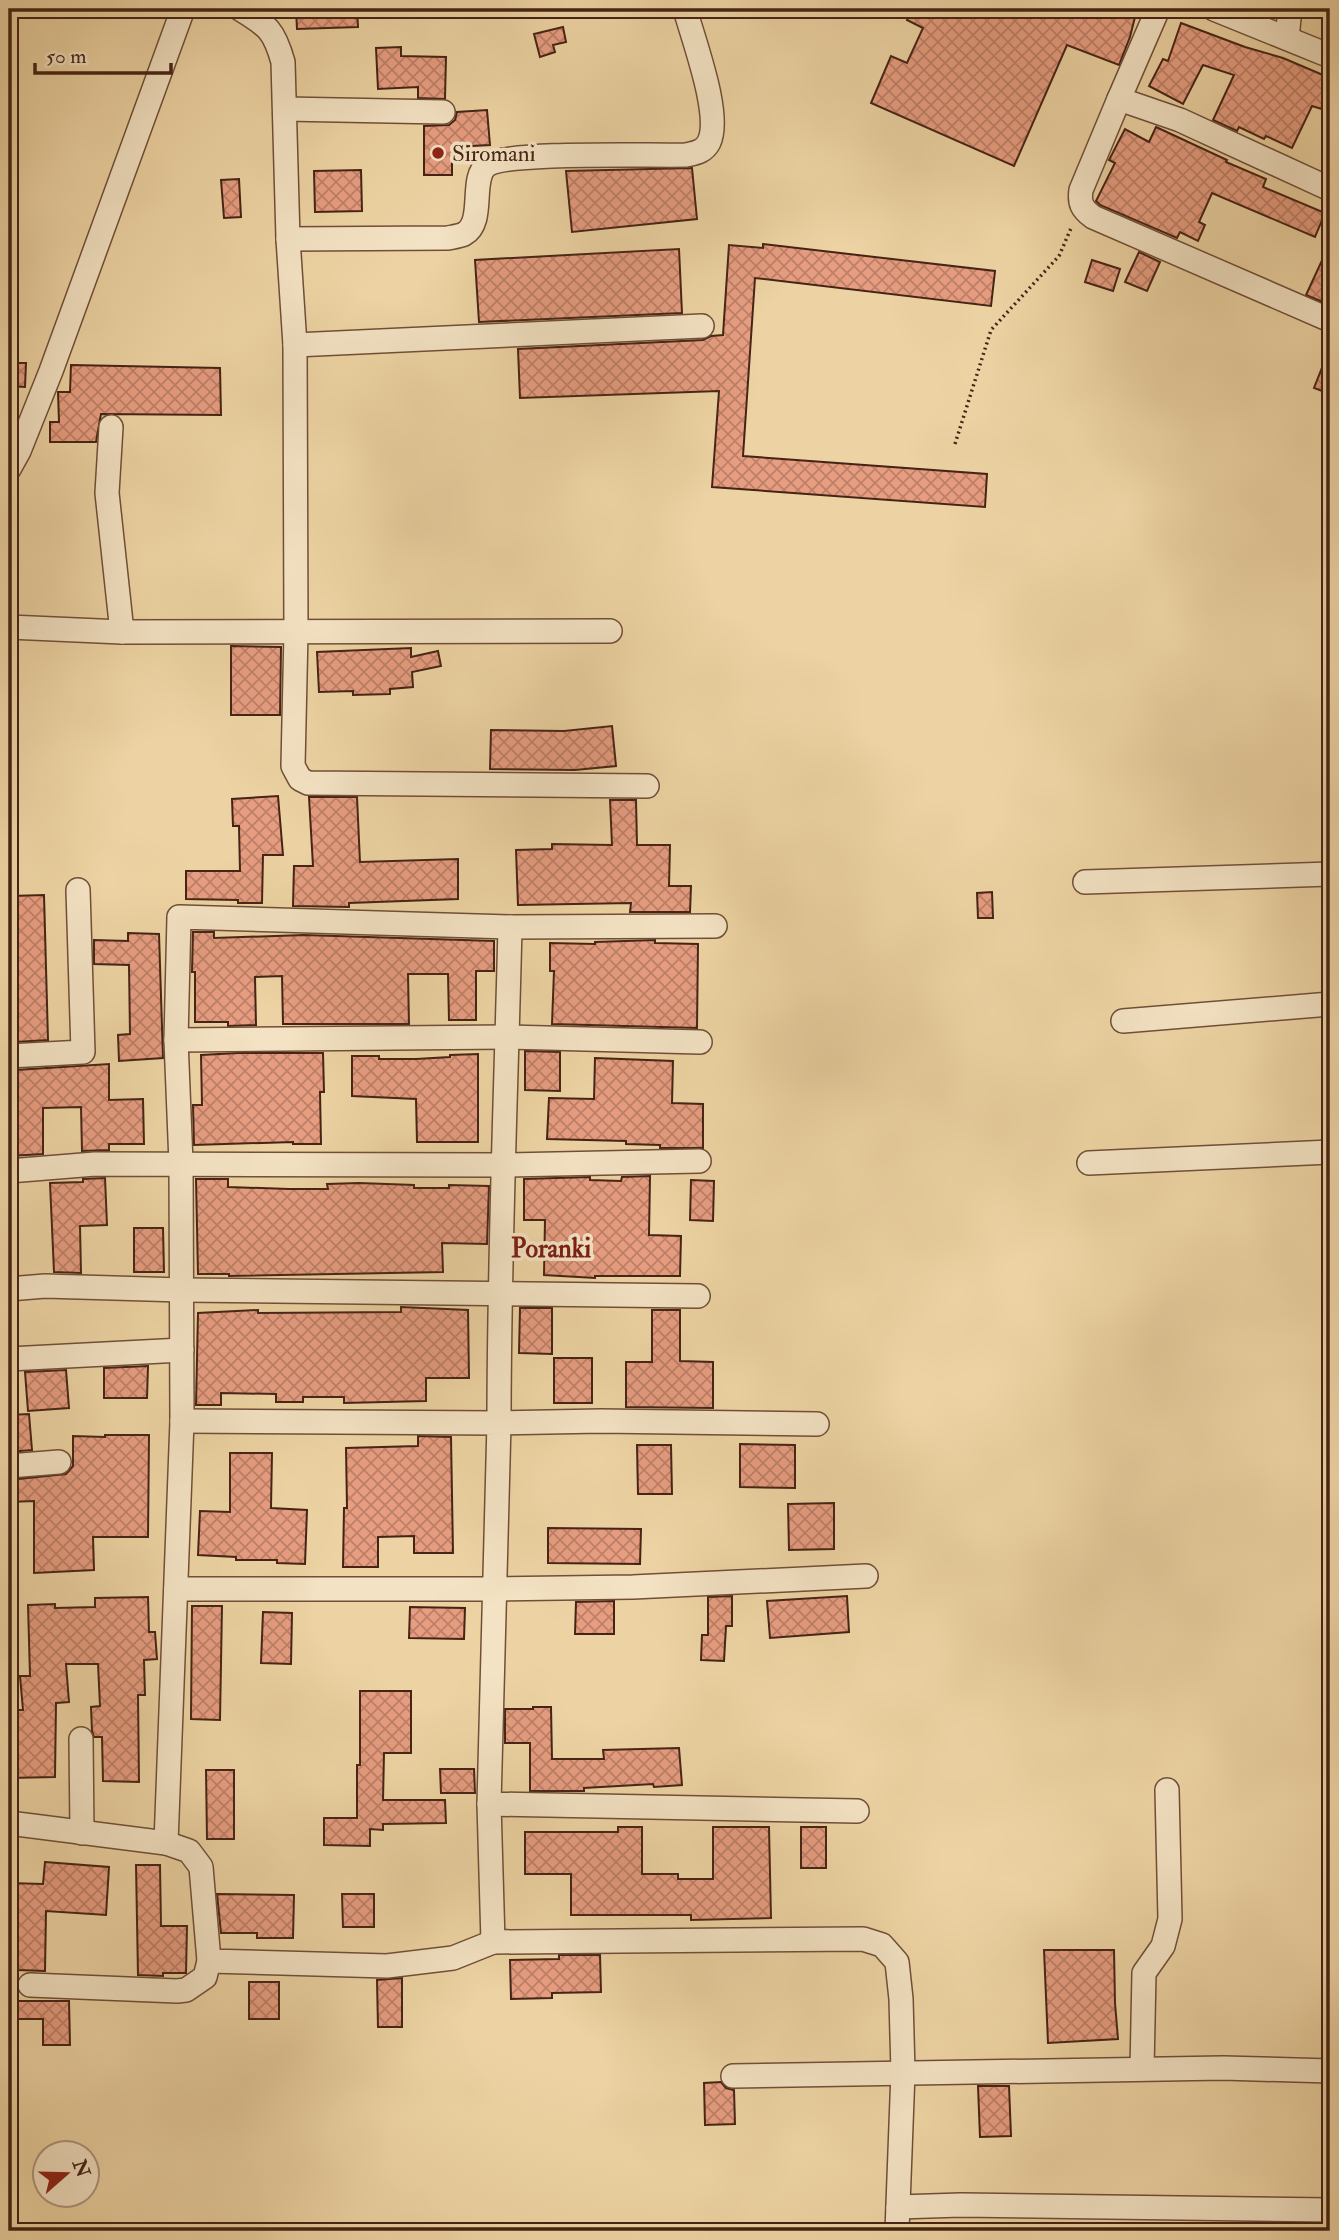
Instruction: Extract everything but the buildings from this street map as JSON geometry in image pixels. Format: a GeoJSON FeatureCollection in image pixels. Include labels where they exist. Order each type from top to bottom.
{"type":"FeatureCollection","features":[{"type":"Feature","properties":{"kind":"street"},"geometry":{"type":"LineString","coordinates":[[9,470],[51,371],[183,9]]}},
{"type":"Feature","properties":{"kind":"street"},"geometry":{"type":"LineString","coordinates":[[240,9],[266,25],[278,45],[283,62],[288,239],[295,345],[296,632],[293,766],[300,779],[308,783],[647,786]]}},
{"type":"Feature","properties":{"kind":"street"},"geometry":{"type":"LineString","coordinates":[[288,239],[448,238],[464,234],[471,226],[475,214],[480,173],[486,166],[496,162],[531,157],[686,155],[699,152],[709,144],[713,110],[685,9]]}},
{"type":"Feature","properties":{"kind":"street"},"geometry":{"type":"LineString","coordinates":[[1158,9],[1081,190],[1081,205],[1093,217],[1330,320]]}},
{"type":"Feature","properties":{"kind":"street"},"geometry":{"type":"LineString","coordinates":[[1214,9],[1236,13],[1330,55]]}},
{"type":"Feature","properties":{"kind":"street"},"geometry":{"type":"LineString","coordinates":[[1287,38],[1290,9]]}},
{"type":"Feature","properties":{"kind":"street"},"geometry":{"type":"LineString","coordinates":[[1119,99],[1180,120],[1330,189]]}},
{"type":"Feature","properties":{"kind":"street"},"geometry":{"type":"LineString","coordinates":[[285,109],[443,112]]}},
{"type":"Feature","properties":{"kind":"street"},"geometry":{"type":"LineString","coordinates":[[295,345],[702,326]]}},
{"type":"Feature","properties":{"kind":"street"},"geometry":{"type":"LineString","coordinates":[[111,427],[107,493],[122,632]]}},
{"type":"Feature","properties":{"kind":"street"},"geometry":{"type":"LineString","coordinates":[[9,627],[122,632],[610,631]]}},
{"type":"Feature","properties":{"kind":"street"},"geometry":{"type":"LineString","coordinates":[[1085,882],[1330,874]]}},
{"type":"Feature","properties":{"kind":"street"},"geometry":{"type":"LineString","coordinates":[[9,1056],[83,1052],[78,890]]}},
{"type":"Feature","properties":{"kind":"street"},"geometry":{"type":"LineString","coordinates":[[166,1843],[183,1421],[181,1163],[176,1040],[179,917],[510,927],[715,926]]}},
{"type":"Feature","properties":{"kind":"street"},"geometry":{"type":"LineString","coordinates":[[493,1942],[489,1804],[496,1590],[499,1292],[505,1165],[510,927]]}},
{"type":"Feature","properties":{"kind":"street"},"geometry":{"type":"LineString","coordinates":[[1123,1021],[1330,1004]]}},
{"type":"Feature","properties":{"kind":"street"},"geometry":{"type":"LineString","coordinates":[[176,1040],[507,1037],[700,1042]]}},
{"type":"Feature","properties":{"kind":"street"},"geometry":{"type":"LineString","coordinates":[[1089,1163],[1330,1152]]}},
{"type":"Feature","properties":{"kind":"street"},"geometry":{"type":"LineString","coordinates":[[9,1171],[95,1164],[505,1165],[699,1161]]}},
{"type":"Feature","properties":{"kind":"street"},"geometry":{"type":"LineString","coordinates":[[9,1289],[44,1286],[698,1296]]}},
{"type":"Feature","properties":{"kind":"street"},"geometry":{"type":"LineString","coordinates":[[9,1359],[182,1350]]}},
{"type":"Feature","properties":{"kind":"street"},"geometry":{"type":"LineString","coordinates":[[183,1421],[817,1424]]}},
{"type":"Feature","properties":{"kind":"street"},"geometry":{"type":"LineString","coordinates":[[9,1466],[59,1462]]}},
{"type":"Feature","properties":{"kind":"street"},"geometry":{"type":"LineString","coordinates":[[176,1589],[496,1590],[634,1587],[866,1576]]}},
{"type":"Feature","properties":{"kind":"street"},"geometry":{"type":"LineString","coordinates":[[81,1739],[82,1833]]}},
{"type":"Feature","properties":{"kind":"street"},"geometry":{"type":"LineString","coordinates":[[1142,2070],[1144,1973],[1163,1946],[1170,1919],[1167,1790]]}},
{"type":"Feature","properties":{"kind":"street"},"geometry":{"type":"LineString","coordinates":[[489,1804],[857,1811]]}},
{"type":"Feature","properties":{"kind":"street"},"geometry":{"type":"LineString","coordinates":[[9,1823],[166,1843],[189,1851],[201,1867],[209,1961],[205,1977],[186,1990],[177,1991],[30,1985]]}},
{"type":"Feature","properties":{"kind":"street"},"geometry":{"type":"LineString","coordinates":[[209,1961],[387,1966],[453,1958],[493,1942],[863,1939],[883,1945],[897,1962],[901,1999],[904,2071],[897,2231]]}},
{"type":"Feature","properties":{"kind":"street"},"geometry":{"type":"LineString","coordinates":[[733,2076],[904,2071],[1223,2068],[1330,2071]]}},
{"type":"Feature","properties":{"kind":"street"},"geometry":{"type":"LineString","coordinates":[[898,2207],[961,2205],[1330,2210]]}},
{"type":"Feature","properties":{"kind":"path"},"geometry":{"type":"LineString","coordinates":[[955,444],[991,330],[1059,256],[1081,205]]}},
{"type":"Feature","properties":{"kind":"place","name":"Siromani"},"geometry":{"type":"Point","coordinates":[438,153]}},
{"type":"Feature","properties":{"kind":"district","name":"Poranki"},"geometry":{"type":"Point","coordinates":[551,1248]}}]}
